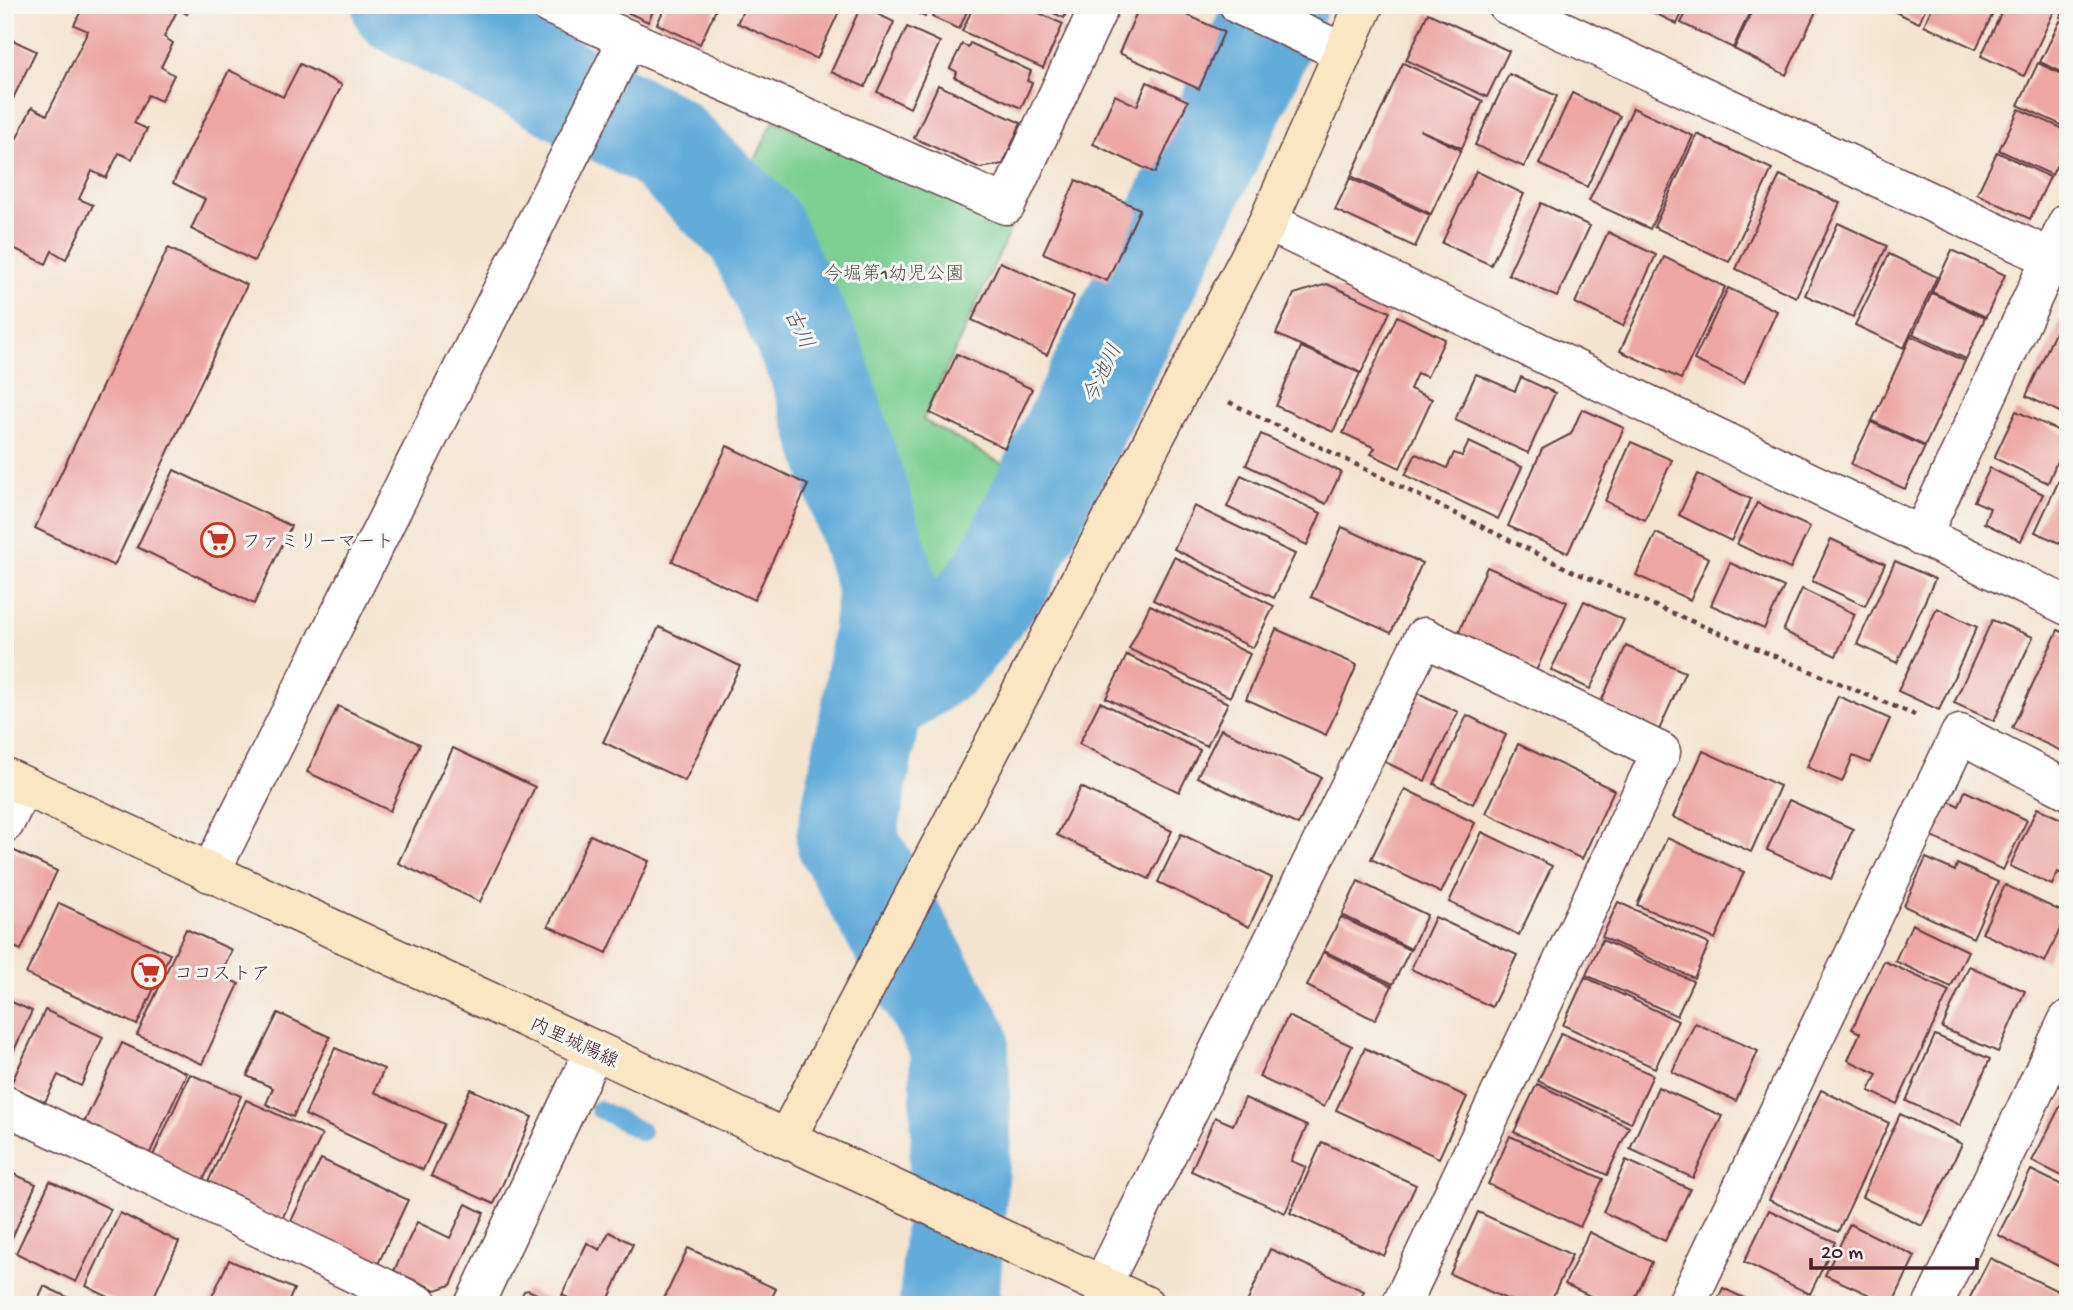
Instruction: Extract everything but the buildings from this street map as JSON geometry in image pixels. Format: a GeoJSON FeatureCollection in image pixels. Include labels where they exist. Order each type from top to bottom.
{"type":"FeatureCollection","features":[{"type":"Feature","properties":{"kind":"street"},"geometry":{"type":"LineString","coordinates":[[550,5],[1006,205],[1100,5]]}},
{"type":"Feature","properties":{"kind":"street"},"geometry":{"type":"LineString","coordinates":[[786,1139],[1268,222],[1364,5]]}},
{"type":"Feature","properties":{"kind":"street"},"geometry":{"type":"LineString","coordinates":[[1507,5],[2059,262]]}},
{"type":"Feature","properties":{"kind":"street"},"geometry":{"type":"LineString","coordinates":[[1240,6],[1343,52]]}},
{"type":"Feature","properties":{"kind":"street"},"geometry":{"type":"LineString","coordinates":[[210,873],[628,40]]}},
{"type":"Feature","properties":{"kind":"street"},"geometry":{"type":"LineString","coordinates":[[1268,222],[2068,606]]}},
{"type":"Feature","properties":{"kind":"street"},"geometry":{"type":"LineString","coordinates":[[1921,537],[2059,262],[2068,222]]}},
{"type":"Feature","properties":{"kind":"street"},"geometry":{"type":"LineString","coordinates":[[1102,1285],[1424,637],[1661,752],[1401,1305]]}},
{"type":"Feature","properties":{"kind":"street"},"geometry":{"type":"LineString","coordinates":[[1686,1305],[1960,734],[2068,790]]}},
{"type":"Feature","properties":{"kind":"street"},"geometry":{"type":"LineString","coordinates":[[5,823],[14,782]]}},
{"type":"Feature","properties":{"kind":"street","name":"内里城陽線"},"geometry":{"type":"LineString","coordinates":[[14,782],[867,1174],[1145,1305]]}},
{"type":"Feature","properties":{"kind":"street"},"geometry":{"type":"LineString","coordinates":[[1933,1305],[2068,1020]]}},
{"type":"Feature","properties":{"kind":"street"},"geometry":{"type":"LineString","coordinates":[[474,1305],[594,1050]]}},
{"type":"Feature","properties":{"kind":"street"},"geometry":{"type":"LineString","coordinates":[[5,1105],[420,1305]]}},
{"type":"Feature","properties":{"kind":"path"},"geometry":{"type":"LineString","coordinates":[[1185,380],[1572,571],[1960,734]]}},
{"type":"Feature","properties":{"kind":"green space","name":"今堀第1幼児公園"},"geometry":{"type":"Polygon","coordinates":[[[774,120],[1011,228],[923,420],[1004,465],[956,580],[934,587],[911,553],[793,255],[745,181],[774,120]]]}},
{"type":"Feature","properties":{"kind":"waterway","name":"古川"},"geometry":{"type":"LineString","coordinates":[[402,5],[662,141],[754,229],[817,364],[888,589],[873,701],[846,839],[959,1042],[961,1137],[949,1305]]}},
{"type":"Feature","properties":{"kind":"waterway","name":"今池川"},"geometry":{"type":"LineString","coordinates":[[873,701],[943,652],[1003,575],[1243,83],[1277,5]]}},
{"type":"Feature","properties":{"kind":"waterway"},"geometry":{"type":"LineString","coordinates":[[599,1109],[642,1132]]}},
{"type":"Feature","properties":{"kind":"place","name":"ファミリーマート"},"geometry":{"type":"Point","coordinates":[218,540]}},
{"type":"Feature","properties":{"kind":"place","name":"ココストア"},"geometry":{"type":"Point","coordinates":[149,972]}}]}
